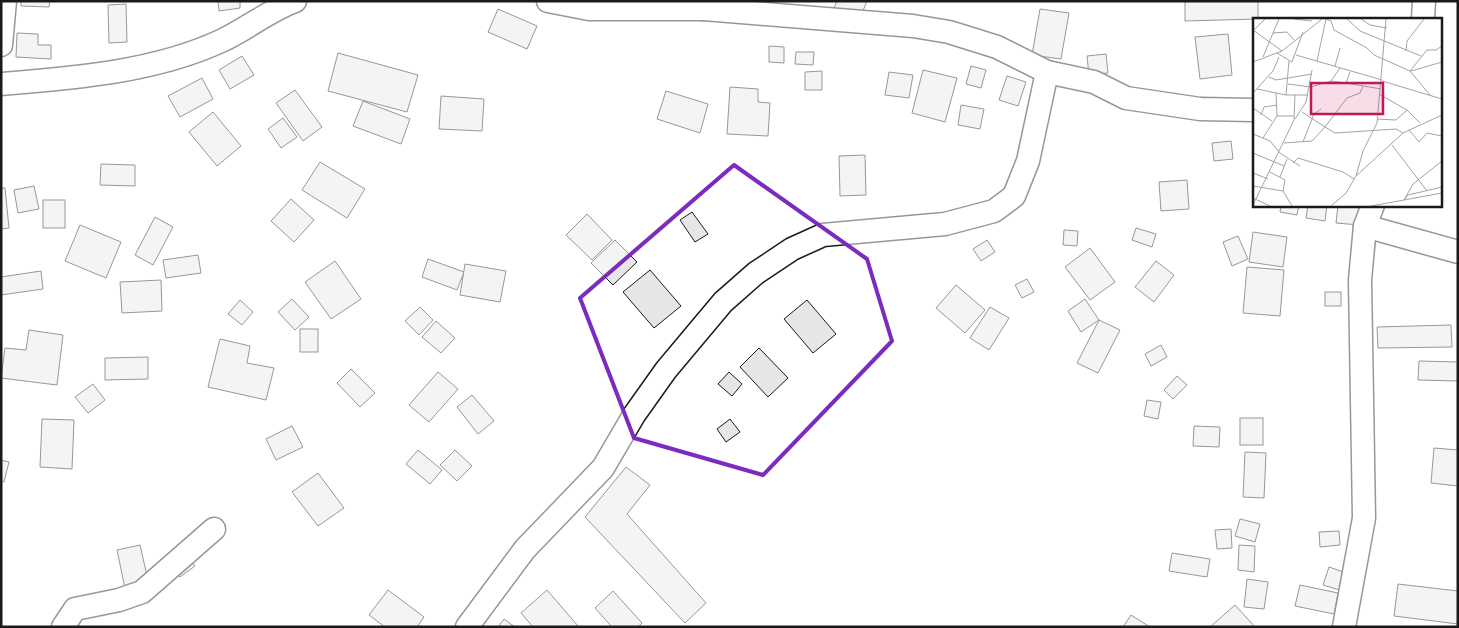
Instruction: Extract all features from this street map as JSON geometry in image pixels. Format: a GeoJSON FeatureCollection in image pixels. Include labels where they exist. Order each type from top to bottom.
{"type":"FeatureCollection","features":[{"type":"Feature","properties":{"kind":"street"},"geometry":{"type":"LineString","coordinates":[[1,45],[5,1]]}},
{"type":"Feature","properties":{"kind":"street"},"geometry":{"type":"LineString","coordinates":[[1,84],[65,78],[159,62],[222,41],[275,8],[295,1]]}},
{"type":"Feature","properties":{"kind":"street"},"geometry":{"type":"LineString","coordinates":[[548,1],[589,9],[706,5],[922,27],[949,32],[997,47],[1047,72],[1094,82],[1126,98],[1200,109],[1253,110]]}},
{"type":"Feature","properties":{"kind":"street"},"geometry":{"type":"LineString","coordinates":[[1423,18],[1424,1]]}},
{"type":"Feature","properties":{"kind":"street"},"geometry":{"type":"LineString","coordinates":[[467,627],[525,549],[603,468],[634,415],[666,370],[723,302],[756,273],[792,249],[824,235],[945,224],[994,211],[1014,196],[1028,161],[1047,72]]}},
{"type":"Feature","properties":{"kind":"street"},"geometry":{"type":"LineString","coordinates":[[1344,627],[1364,518],[1360,280],[1365,226],[1373,206]]}},
{"type":"Feature","properties":{"kind":"street"},"geometry":{"type":"LineString","coordinates":[[1365,226],[1458,252]]}},
{"type":"Feature","properties":{"kind":"street"},"geometry":{"type":"LineString","coordinates":[[63,627],[74,609],[120,600],[142,592],[214,528]]}},
{"type":"Feature","properties":{"kind":"highlighted area"},"geometry":{"type":"Polygon","coordinates":[[[734,165],[867,259],[892,341],[763,475],[634,438],[580,298],[734,165]]]}},
{"type":"Feature","properties":{"kind":"building"},"geometry":{"type":"Polygon","coordinates":[[[21,1],[50,1],[49,7],[21,6],[21,1]]]}},
{"type":"Feature","properties":{"kind":"building"},"geometry":{"type":"Polygon","coordinates":[[[218,1],[240,1],[240,8],[219,11],[218,1]]]}},
{"type":"Feature","properties":{"kind":"building"},"geometry":{"type":"Polygon","coordinates":[[[837,1],[867,1],[860,18],[834,8],[837,1]]]}},
{"type":"Feature","properties":{"kind":"building"},"geometry":{"type":"Polygon","coordinates":[[[1185,1],[1258,1],[1258,18],[1185,21],[1185,1]]]}},
{"type":"Feature","properties":{"kind":"building"},"geometry":{"type":"Polygon","coordinates":[[[126,4],[127,42],[109,43],[108,5],[126,4]]]}},
{"type":"Feature","properties":{"kind":"building"},"geometry":{"type":"Polygon","coordinates":[[[498,9],[537,26],[527,49],[488,32],[498,9]]]}},
{"type":"Feature","properties":{"kind":"building"},"geometry":{"type":"Polygon","coordinates":[[[1040,9],[1069,13],[1061,59],[1032,55],[1040,9]]]}},
{"type":"Feature","properties":{"kind":"building"},"geometry":{"type":"Polygon","coordinates":[[[17,33],[38,34],[38,45],[51,45],[51,59],[16,57],[17,33]]]}},
{"type":"Feature","properties":{"kind":"building"},"geometry":{"type":"Polygon","coordinates":[[[1228,34],[1232,75],[1200,79],[1195,37],[1228,34]]]}},
{"type":"Feature","properties":{"kind":"building"},"geometry":{"type":"Polygon","coordinates":[[[769,46],[784,47],[784,63],[769,62],[769,46]]]}},
{"type":"Feature","properties":{"kind":"building"},"geometry":{"type":"Polygon","coordinates":[[[796,52],[814,52],[813,65],[795,64],[796,52]]]}},
{"type":"Feature","properties":{"kind":"building"},"geometry":{"type":"Polygon","coordinates":[[[338,53],[418,75],[407,112],[328,91],[338,53]]]}},
{"type":"Feature","properties":{"kind":"building"},"geometry":{"type":"Polygon","coordinates":[[[1106,54],[1108,73],[1089,75],[1087,56],[1106,54]]]}},
{"type":"Feature","properties":{"kind":"building"},"geometry":{"type":"Polygon","coordinates":[[[242,56],[254,75],[230,89],[219,70],[242,56]]]}},
{"type":"Feature","properties":{"kind":"building"},"geometry":{"type":"Polygon","coordinates":[[[971,66],[986,70],[981,88],[966,84],[971,66]]]}},
{"type":"Feature","properties":{"kind":"building"},"geometry":{"type":"Polygon","coordinates":[[[923,70],[957,78],[945,122],[912,113],[923,70]]]}},
{"type":"Feature","properties":{"kind":"building"},"geometry":{"type":"Polygon","coordinates":[[[822,71],[822,90],[805,90],[805,72],[822,71]]]}},
{"type":"Feature","properties":{"kind":"building"},"geometry":{"type":"Polygon","coordinates":[[[889,72],[913,75],[909,98],[885,95],[889,72]]]}},
{"type":"Feature","properties":{"kind":"building"},"geometry":{"type":"Polygon","coordinates":[[[1007,76],[1026,82],[1018,106],[999,100],[1007,76]]]}},
{"type":"Feature","properties":{"kind":"building"},"geometry":{"type":"Polygon","coordinates":[[[202,78],[213,99],[180,117],[168,96],[202,78]]]}},
{"type":"Feature","properties":{"kind":"building"},"geometry":{"type":"Polygon","coordinates":[[[730,87],[758,89],[758,102],[770,103],[768,136],[727,134],[730,87]]]}},
{"type":"Feature","properties":{"kind":"building"},"geometry":{"type":"Polygon","coordinates":[[[295,90],[322,127],[303,141],[276,103],[295,90]]]}},
{"type":"Feature","properties":{"kind":"building"},"geometry":{"type":"Polygon","coordinates":[[[666,91],[708,104],[700,133],[657,119],[666,91]]]}},
{"type":"Feature","properties":{"kind":"building"},"geometry":{"type":"Polygon","coordinates":[[[441,96],[484,99],[482,131],[439,129],[441,96]]]}},
{"type":"Feature","properties":{"kind":"building"},"geometry":{"type":"Polygon","coordinates":[[[363,101],[410,119],[401,144],[353,126],[363,101]]]}},
{"type":"Feature","properties":{"kind":"building"},"geometry":{"type":"Polygon","coordinates":[[[961,105],[984,109],[980,129],[958,125],[961,105]]]}},
{"type":"Feature","properties":{"kind":"building"},"geometry":{"type":"Polygon","coordinates":[[[213,112],[241,146],[217,166],[189,132],[213,112]]]}},
{"type":"Feature","properties":{"kind":"building"},"geometry":{"type":"Polygon","coordinates":[[[283,118],[297,137],[281,148],[268,129],[283,118]]]}},
{"type":"Feature","properties":{"kind":"building"},"geometry":{"type":"Polygon","coordinates":[[[1231,141],[1233,159],[1214,161],[1212,143],[1231,141]]]}},
{"type":"Feature","properties":{"kind":"building"},"geometry":{"type":"Polygon","coordinates":[[[865,155],[866,195],[840,196],[839,156],[865,155]]]}},
{"type":"Feature","properties":{"kind":"building"},"geometry":{"type":"Polygon","coordinates":[[[320,162],[365,189],[347,218],[302,190],[320,162]]]}},
{"type":"Feature","properties":{"kind":"building"},"geometry":{"type":"Polygon","coordinates":[[[101,164],[135,165],[135,186],[100,185],[101,164]]]}},
{"type":"Feature","properties":{"kind":"building"},"geometry":{"type":"Polygon","coordinates":[[[1187,180],[1189,209],[1161,211],[1159,182],[1187,180]]]}},
{"type":"Feature","properties":{"kind":"building"},"geometry":{"type":"Polygon","coordinates":[[[34,186],[39,209],[18,213],[14,190],[34,186]]]}},
{"type":"Feature","properties":{"kind":"building"},"geometry":{"type":"Polygon","coordinates":[[[1,188],[5,188],[9,228],[1,229],[1,188]]]}},
{"type":"Feature","properties":{"kind":"building"},"geometry":{"type":"Polygon","coordinates":[[[291,199],[314,220],[294,242],[271,221],[291,199]]]}},
{"type":"Feature","properties":{"kind":"building"},"geometry":{"type":"Polygon","coordinates":[[[43,200],[65,200],[65,228],[43,228],[43,200]]]}},
{"type":"Feature","properties":{"kind":"building"},"geometry":{"type":"Polygon","coordinates":[[[1281,206],[1299,206],[1297,215],[1280,212],[1281,206]]]}},
{"type":"Feature","properties":{"kind":"building"},"geometry":{"type":"Polygon","coordinates":[[[1308,206],[1327,206],[1325,221],[1306,218],[1308,206]]]}},
{"type":"Feature","properties":{"kind":"building"},"geometry":{"type":"Polygon","coordinates":[[[1338,206],[1361,206],[1359,225],[1336,223],[1338,206]]]}},
{"type":"Feature","properties":{"kind":"building"},"geometry":{"type":"Polygon","coordinates":[[[692,212],[708,234],[695,242],[680,220],[692,212]]]}},
{"type":"Feature","properties":{"kind":"building"},"geometry":{"type":"Polygon","coordinates":[[[587,214],[612,240],[592,260],[566,235],[587,214]]]}},
{"type":"Feature","properties":{"kind":"building"},"geometry":{"type":"Polygon","coordinates":[[[155,217],[173,227],[153,265],[135,255],[155,217]]]}},
{"type":"Feature","properties":{"kind":"building"},"geometry":{"type":"Polygon","coordinates":[[[80,225],[121,242],[106,278],[65,261],[80,225]]]}},
{"type":"Feature","properties":{"kind":"building"},"geometry":{"type":"Polygon","coordinates":[[[1136,228],[1156,234],[1152,247],[1132,240],[1136,228]]]}},
{"type":"Feature","properties":{"kind":"building"},"geometry":{"type":"Polygon","coordinates":[[[1064,230],[1078,231],[1077,246],[1063,245],[1064,230]]]}},
{"type":"Feature","properties":{"kind":"building"},"geometry":{"type":"Polygon","coordinates":[[[1253,232],[1287,237],[1283,267],[1249,262],[1253,232]]]}},
{"type":"Feature","properties":{"kind":"building"},"geometry":{"type":"Polygon","coordinates":[[[1238,236],[1248,259],[1232,266],[1223,242],[1238,236]]]}},
{"type":"Feature","properties":{"kind":"building"},"geometry":{"type":"Polygon","coordinates":[[[615,240],[637,262],[613,285],[591,263],[615,240]]]}},
{"type":"Feature","properties":{"kind":"building"},"geometry":{"type":"Polygon","coordinates":[[[987,240],[995,252],[981,261],[973,249],[987,240]]]}},
{"type":"Feature","properties":{"kind":"building"},"geometry":{"type":"Polygon","coordinates":[[[1090,248],[1115,282],[1090,300],[1065,267],[1090,248]]]}},
{"type":"Feature","properties":{"kind":"building"},"geometry":{"type":"Polygon","coordinates":[[[198,255],[201,273],[166,278],[163,260],[198,255]]]}},
{"type":"Feature","properties":{"kind":"building"},"geometry":{"type":"Polygon","coordinates":[[[428,259],[464,272],[457,290],[422,277],[428,259]]]}},
{"type":"Feature","properties":{"kind":"building"},"geometry":{"type":"Polygon","coordinates":[[[335,261],[361,299],[331,319],[305,282],[335,261]]]}},
{"type":"Feature","properties":{"kind":"building"},"geometry":{"type":"Polygon","coordinates":[[[1156,261],[1174,275],[1154,302],[1135,287],[1156,261]]]}},
{"type":"Feature","properties":{"kind":"building"},"geometry":{"type":"Polygon","coordinates":[[[465,264],[506,271],[500,302],[460,295],[465,264]]]}},
{"type":"Feature","properties":{"kind":"building"},"geometry":{"type":"Polygon","coordinates":[[[1247,267],[1284,270],[1280,316],[1243,313],[1247,267]]]}},
{"type":"Feature","properties":{"kind":"building"},"geometry":{"type":"Polygon","coordinates":[[[650,270],[681,306],[654,328],[623,292],[650,270]]]}},
{"type":"Feature","properties":{"kind":"building"},"geometry":{"type":"Polygon","coordinates":[[[41,271],[43,289],[1,295],[1,277],[41,271]]]}},
{"type":"Feature","properties":{"kind":"building"},"geometry":{"type":"Polygon","coordinates":[[[1027,279],[1034,292],[1022,298],[1015,285],[1027,279]]]}},
{"type":"Feature","properties":{"kind":"building"},"geometry":{"type":"Polygon","coordinates":[[[161,280],[162,311],[122,313],[120,282],[161,280]]]}},
{"type":"Feature","properties":{"kind":"building"},"geometry":{"type":"Polygon","coordinates":[[[956,285],[985,310],[965,333],[936,308],[956,285]]]}},
{"type":"Feature","properties":{"kind":"building"},"geometry":{"type":"Polygon","coordinates":[[[1325,292],[1341,292],[1341,306],[1325,306],[1325,292]]]}},
{"type":"Feature","properties":{"kind":"building"},"geometry":{"type":"Polygon","coordinates":[[[292,299],[309,317],[295,330],[278,312],[292,299]]]}},
{"type":"Feature","properties":{"kind":"building"},"geometry":{"type":"Polygon","coordinates":[[[1085,299],[1099,320],[1081,332],[1068,311],[1085,299]]]}},
{"type":"Feature","properties":{"kind":"building"},"geometry":{"type":"Polygon","coordinates":[[[240,300],[253,312],[242,325],[228,314],[240,300]]]}},
{"type":"Feature","properties":{"kind":"building"},"geometry":{"type":"Polygon","coordinates":[[[807,300],[836,334],[813,353],[784,319],[807,300]]]}},
{"type":"Feature","properties":{"kind":"building"},"geometry":{"type":"Polygon","coordinates":[[[420,307],[433,320],[419,335],[405,321],[420,307]]]}},
{"type":"Feature","properties":{"kind":"building"},"geometry":{"type":"Polygon","coordinates":[[[990,307],[1009,318],[989,350],[970,338],[990,307]]]}},
{"type":"Feature","properties":{"kind":"building"},"geometry":{"type":"Polygon","coordinates":[[[1099,320],[1120,330],[1098,373],[1077,363],[1099,320]]]}},
{"type":"Feature","properties":{"kind":"building"},"geometry":{"type":"Polygon","coordinates":[[[436,321],[455,338],[441,353],[422,337],[436,321]]]}},
{"type":"Feature","properties":{"kind":"building"},"geometry":{"type":"Polygon","coordinates":[[[1451,325],[1452,347],[1378,348],[1377,327],[1451,325]]]}},
{"type":"Feature","properties":{"kind":"building"},"geometry":{"type":"Polygon","coordinates":[[[300,329],[318,329],[318,352],[300,352],[300,329]]]}},
{"type":"Feature","properties":{"kind":"building"},"geometry":{"type":"Polygon","coordinates":[[[29,330],[63,335],[57,385],[1,378],[5,348],[26,350],[29,330]]]}},
{"type":"Feature","properties":{"kind":"building"},"geometry":{"type":"Polygon","coordinates":[[[220,339],[250,346],[247,363],[274,368],[266,400],[208,387],[220,339]]]}},
{"type":"Feature","properties":{"kind":"building"},"geometry":{"type":"Polygon","coordinates":[[[1161,345],[1167,357],[1151,366],[1145,354],[1161,345]]]}},
{"type":"Feature","properties":{"kind":"building"},"geometry":{"type":"Polygon","coordinates":[[[759,348],[788,378],[768,397],[740,367],[759,348]]]}},
{"type":"Feature","properties":{"kind":"building"},"geometry":{"type":"Polygon","coordinates":[[[148,357],[148,379],[105,380],[105,358],[148,357]]]}},
{"type":"Feature","properties":{"kind":"building"},"geometry":{"type":"Polygon","coordinates":[[[1419,361],[1458,362],[1458,381],[1418,380],[1419,361]]]}},
{"type":"Feature","properties":{"kind":"building"},"geometry":{"type":"Polygon","coordinates":[[[351,369],[375,393],[360,407],[337,383],[351,369]]]}},
{"type":"Feature","properties":{"kind":"building"},"geometry":{"type":"Polygon","coordinates":[[[438,372],[458,389],[429,422],[409,405],[438,372]]]}},
{"type":"Feature","properties":{"kind":"building"},"geometry":{"type":"Polygon","coordinates":[[[729,372],[742,384],[732,396],[718,384],[729,372]]]}},
{"type":"Feature","properties":{"kind":"building"},"geometry":{"type":"Polygon","coordinates":[[[1177,376],[1187,385],[1173,399],[1164,390],[1177,376]]]}},
{"type":"Feature","properties":{"kind":"building"},"geometry":{"type":"Polygon","coordinates":[[[93,384],[105,400],[88,413],[75,397],[93,384]]]}},
{"type":"Feature","properties":{"kind":"building"},"geometry":{"type":"Polygon","coordinates":[[[472,395],[494,421],[478,434],[457,407],[472,395]]]}},
{"type":"Feature","properties":{"kind":"building"},"geometry":{"type":"Polygon","coordinates":[[[1147,400],[1161,402],[1158,419],[1144,416],[1147,400]]]}},
{"type":"Feature","properties":{"kind":"building"},"geometry":{"type":"Polygon","coordinates":[[[1240,418],[1263,418],[1263,445],[1240,445],[1240,418]]]}},
{"type":"Feature","properties":{"kind":"building"},"geometry":{"type":"Polygon","coordinates":[[[42,419],[74,420],[72,469],[40,467],[42,419]]]}},
{"type":"Feature","properties":{"kind":"building"},"geometry":{"type":"Polygon","coordinates":[[[730,419],[740,432],[726,442],[717,429],[730,419]]]}},
{"type":"Feature","properties":{"kind":"building"},"geometry":{"type":"Polygon","coordinates":[[[292,426],[303,447],[276,460],[266,439],[292,426]]]}},
{"type":"Feature","properties":{"kind":"building"},"geometry":{"type":"Polygon","coordinates":[[[1194,426],[1220,427],[1219,447],[1193,446],[1194,426]]]}},
{"type":"Feature","properties":{"kind":"building"},"geometry":{"type":"Polygon","coordinates":[[[1434,448],[1458,450],[1458,486],[1431,483],[1434,448]]]}},
{"type":"Feature","properties":{"kind":"building"},"geometry":{"type":"Polygon","coordinates":[[[418,450],[442,470],[430,484],[406,464],[418,450]]]}},
{"type":"Feature","properties":{"kind":"building"},"geometry":{"type":"Polygon","coordinates":[[[455,450],[472,466],[457,481],[440,465],[455,450]]]}},
{"type":"Feature","properties":{"kind":"building"},"geometry":{"type":"Polygon","coordinates":[[[1245,452],[1266,453],[1264,498],[1243,497],[1245,452]]]}},
{"type":"Feature","properties":{"kind":"building"},"geometry":{"type":"Polygon","coordinates":[[[1,460],[9,462],[4,482],[1,481],[1,460]]]}},
{"type":"Feature","properties":{"kind":"building"},"geometry":{"type":"Polygon","coordinates":[[[626,467],[650,485],[627,514],[706,603],[685,623],[585,517],[626,467]]]}},
{"type":"Feature","properties":{"kind":"building"},"geometry":{"type":"Polygon","coordinates":[[[318,473],[344,508],[318,526],[292,492],[318,473]]]}},
{"type":"Feature","properties":{"kind":"building"},"geometry":{"type":"Polygon","coordinates":[[[1240,519],[1260,524],[1255,542],[1235,536],[1240,519]]]}},
{"type":"Feature","properties":{"kind":"building"},"geometry":{"type":"Polygon","coordinates":[[[1231,529],[1232,548],[1217,549],[1215,530],[1231,529]]]}},
{"type":"Feature","properties":{"kind":"building"},"geometry":{"type":"Polygon","coordinates":[[[1339,531],[1340,545],[1320,547],[1319,532],[1339,531]]]}},
{"type":"Feature","properties":{"kind":"building"},"geometry":{"type":"Polygon","coordinates":[[[140,545],[151,593],[127,598],[117,550],[140,545]]]}},
{"type":"Feature","properties":{"kind":"building"},"geometry":{"type":"Polygon","coordinates":[[[1239,545],[1255,546],[1254,572],[1238,570],[1239,545]]]}},
{"type":"Feature","properties":{"kind":"building"},"geometry":{"type":"Polygon","coordinates":[[[183,551],[195,566],[180,577],[169,562],[183,551]]]}},
{"type":"Feature","properties":{"kind":"building"},"geometry":{"type":"Polygon","coordinates":[[[1172,553],[1210,559],[1207,577],[1169,571],[1172,553]]]}},
{"type":"Feature","properties":{"kind":"building"},"geometry":{"type":"Polygon","coordinates":[[[1329,567],[1352,575],[1346,592],[1323,585],[1329,567]]]}},
{"type":"Feature","properties":{"kind":"building"},"geometry":{"type":"Polygon","coordinates":[[[1247,579],[1268,582],[1264,609],[1244,607],[1247,579]]]}},
{"type":"Feature","properties":{"kind":"building"},"geometry":{"type":"Polygon","coordinates":[[[1398,584],[1458,591],[1458,624],[1394,616],[1398,584]]]}},
{"type":"Feature","properties":{"kind":"building"},"geometry":{"type":"Polygon","coordinates":[[[1300,585],[1338,593],[1334,614],[1295,606],[1300,585]]]}},
{"type":"Feature","properties":{"kind":"building"},"geometry":{"type":"Polygon","coordinates":[[[388,590],[424,617],[417,627],[385,627],[369,615],[388,590]]]}},
{"type":"Feature","properties":{"kind":"building"},"geometry":{"type":"Polygon","coordinates":[[[547,590],[577,627],[533,627],[521,613],[547,590]]]}},
{"type":"Feature","properties":{"kind":"building"},"geometry":{"type":"Polygon","coordinates":[[[613,591],[642,623],[638,627],[612,627],[595,608],[613,591]]]}},
{"type":"Feature","properties":{"kind":"building"},"geometry":{"type":"Polygon","coordinates":[[[1235,605],[1255,627],[1210,627],[1235,605]]]}},
{"type":"Feature","properties":{"kind":"building"},"geometry":{"type":"Polygon","coordinates":[[[1131,615],[1150,627],[1123,627],[1131,615]]]}},
{"type":"Feature","properties":{"kind":"building"},"geometry":{"type":"Polygon","coordinates":[[[504,619],[515,627],[498,627],[504,619]]]}}]}
